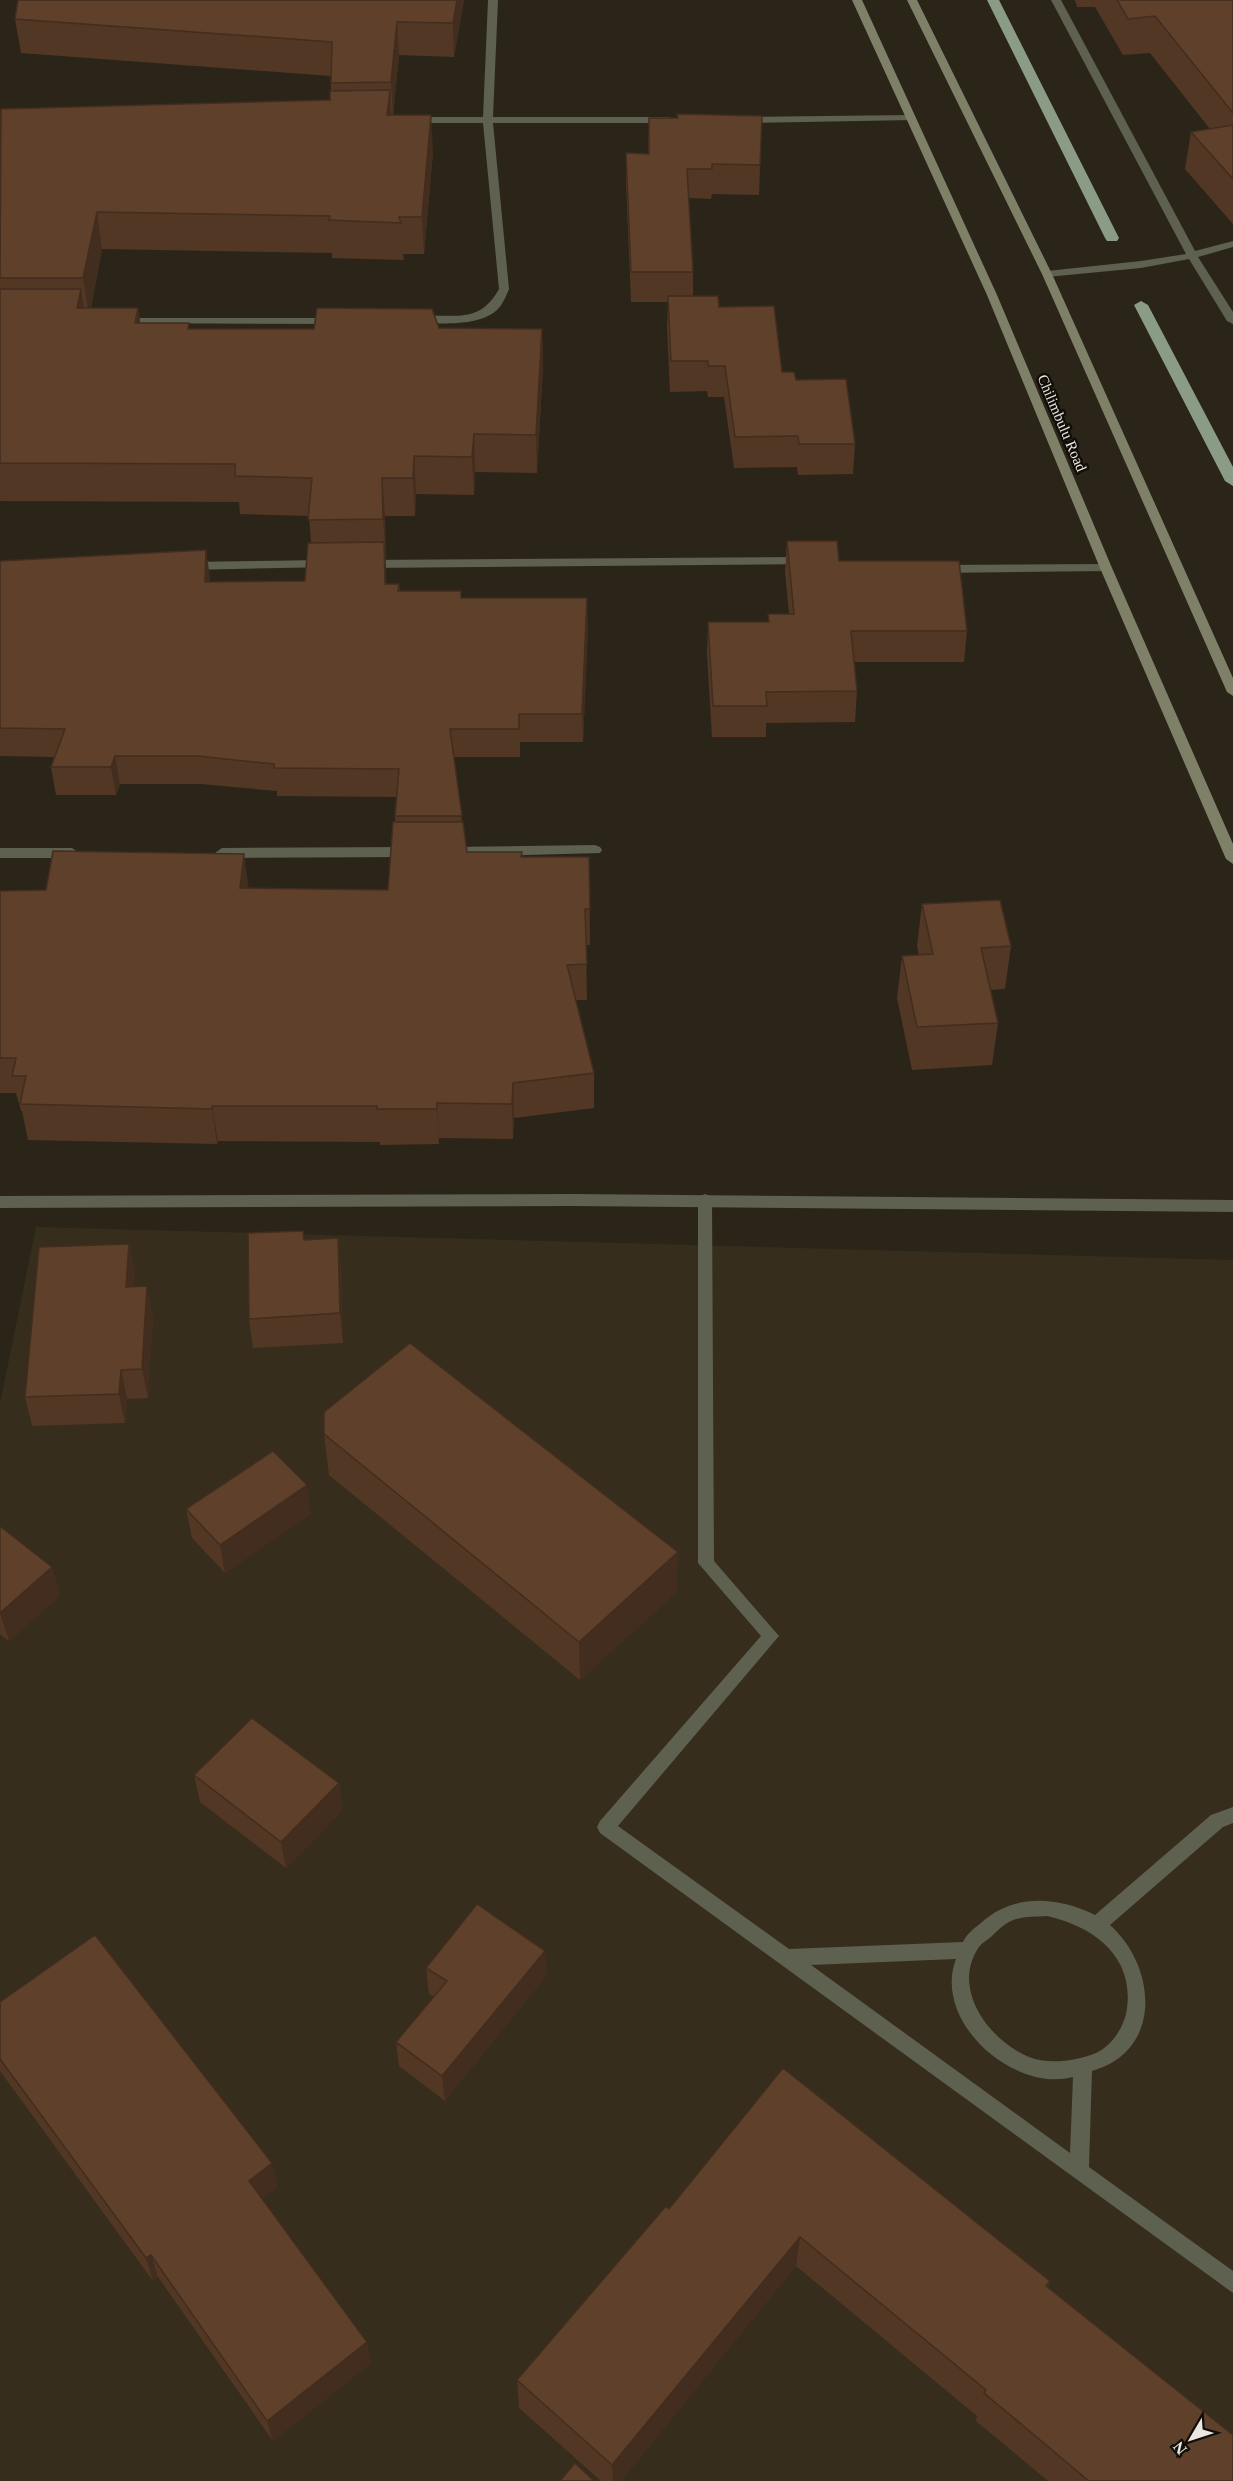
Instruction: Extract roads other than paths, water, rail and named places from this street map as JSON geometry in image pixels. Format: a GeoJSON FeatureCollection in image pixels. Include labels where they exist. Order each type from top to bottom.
{"type":"FeatureCollection","features":[{"type":"Feature","properties":{"kind":"main road","name":"Chilimbulu Road"},"geometry":{"type":"LineString","coordinates":[[857,0],[992,295],[1106,568],[1233,859]]}},
{"type":"Feature","properties":{"kind":"main road"},"geometry":{"type":"LineString","coordinates":[[912,0],[1047,274],[1233,692]]}},
{"type":"Feature","properties":{"kind":"street"},"geometry":{"type":"LineString","coordinates":[[400,321],[447,320],[475,316],[494,307],[504,289],[488,119],[493,0]]}},
{"type":"Feature","properties":{"kind":"street"},"geometry":{"type":"LineString","coordinates":[[1056,0],[1193,257],[1233,321]]}},
{"type":"Feature","properties":{"kind":"street"},"geometry":{"type":"LineString","coordinates":[[734,120],[910,118]]}},
{"type":"Feature","properties":{"kind":"street"},"geometry":{"type":"LineString","coordinates":[[405,120],[676,120]]}},
{"type":"Feature","properties":{"kind":"street"},"geometry":{"type":"LineString","coordinates":[[1047,274],[1143,266],[1193,257],[1233,244]]}},
{"type":"Feature","properties":{"kind":"street"},"geometry":{"type":"LineString","coordinates":[[106,321],[353,321]]}},
{"type":"Feature","properties":{"kind":"street"},"geometry":{"type":"LineString","coordinates":[[179,566],[782,560],[817,562]]}},
{"type":"Feature","properties":{"kind":"street"},"geometry":{"type":"LineString","coordinates":[[930,568],[1106,568]]}},
{"type":"Feature","properties":{"kind":"street"},"geometry":{"type":"LineString","coordinates":[[207,854],[595,850]]}},
{"type":"Feature","properties":{"kind":"street"},"geometry":{"type":"LineString","coordinates":[[0,853],[92,854]]}},
{"type":"Feature","properties":{"kind":"street"},"geometry":{"type":"LineString","coordinates":[[0,1202],[705,1200],[1233,1206]]}},
{"type":"Feature","properties":{"kind":"street"},"geometry":{"type":"LineString","coordinates":[[705,1200],[706,1563],[771,1636],[606,1827],[1233,2283]]}},
{"type":"Feature","properties":{"kind":"street"},"geometry":{"type":"LineString","coordinates":[[1097,1925],[1218,1821],[1233,1815]]}},
{"type":"Feature","properties":{"kind":"street"},"geometry":{"type":"LineString","coordinates":[[1047,1908],[1072,1914],[1097,1925],[1117,1943],[1131,1966],[1137,1991],[1136,2016],[1125,2040],[1106,2057],[1083,2069],[1058,2072],[1031,2069],[1006,2058],[986,2041],[970,2020],[962,1996],[961,1972],[967,1950],[981,1932],[999,1917],[1022,1910],[1047,1908]]}},
{"type":"Feature","properties":{"kind":"street"},"geometry":{"type":"LineString","coordinates":[[786,1958],[967,1950]]}},
{"type":"Feature","properties":{"kind":"street"},"geometry":{"type":"LineString","coordinates":[[1079,2171],[1083,2069]]}},
{"type":"Feature","properties":{"kind":"waterway"},"geometry":{"type":"LineString","coordinates":[[993,0],[1112,238]]}},
{"type":"Feature","properties":{"kind":"waterway"},"geometry":{"type":"LineString","coordinates":[[1141,305],[1233,481]]}}]}
